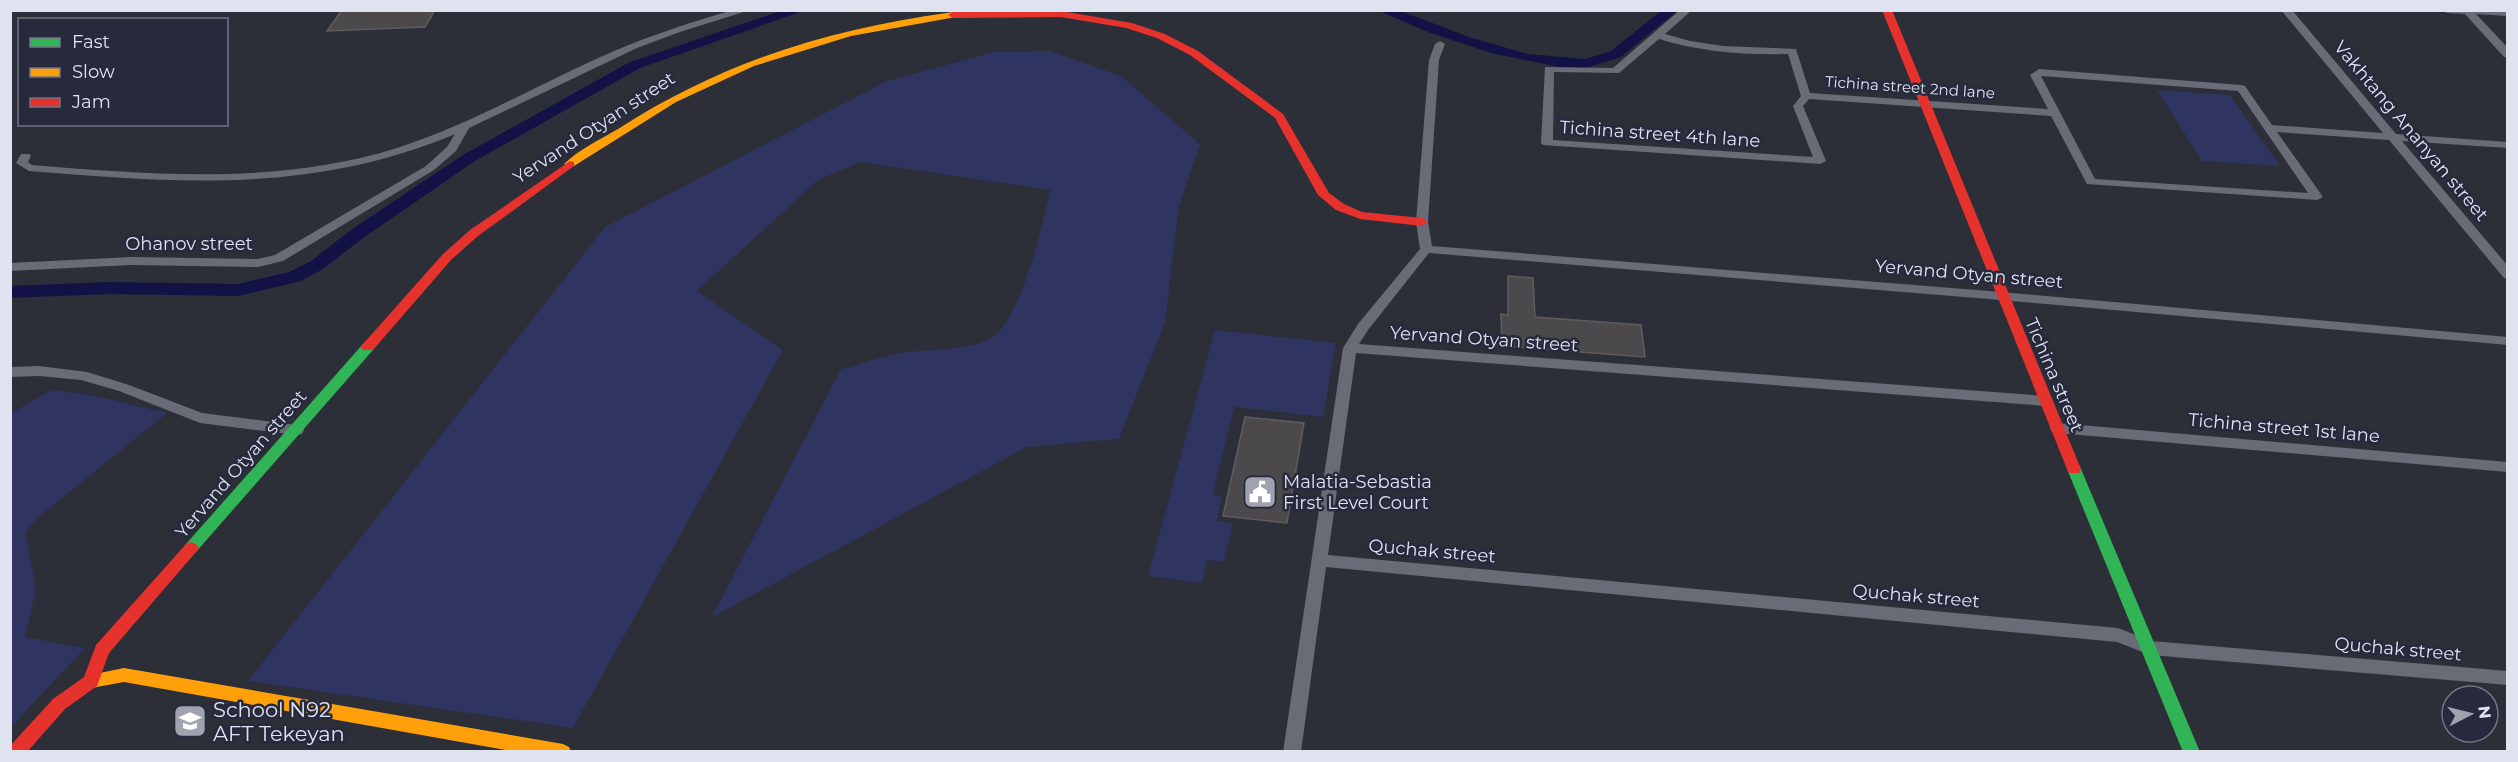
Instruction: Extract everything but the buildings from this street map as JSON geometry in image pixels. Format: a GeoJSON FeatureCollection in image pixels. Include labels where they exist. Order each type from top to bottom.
{"type":"FeatureCollection","features":[{"type":"Feature","properties":{"kind":"street"},"geometry":{"type":"LineString","coordinates":[[25,156],[22,163],[29,168],[250,179],[304,174],[401,151],[465,125],[657,37],[745,10]]}},
{"type":"Feature","properties":{"kind":"street"},"geometry":{"type":"LineString","coordinates":[[1657,35],[1687,10]]}},
{"type":"Feature","properties":{"kind":"street","name":"Tichina street"},"geometry":{"type":"LineString","coordinates":[[1887,10],[2001,296],[2192,752]]}},
{"type":"Feature","properties":{"kind":"street","name":"Vakhtang Ananyan street"},"geometry":{"type":"LineString","coordinates":[[2286,10],[2395,137],[2508,275]]}},
{"type":"Feature","properties":{"kind":"street"},"geometry":{"type":"LineString","coordinates":[[2447,10],[2508,13]]}},
{"type":"Feature","properties":{"kind":"street"},"geometry":{"type":"LineString","coordinates":[[2467,11],[2508,55]]}},
{"type":"Feature","properties":{"kind":"street","name":"Yervand Otyan street"},"geometry":{"type":"LineString","coordinates":[[91,681],[102,650],[447,258],[547,178],[644,116],[696,87],[737,69],[793,50],[895,22],[967,13],[1061,14],[1128,25],[1161,36],[1194,53],[1279,116],[1324,195],[1340,207],[1360,215],[1422,222]]}},
{"type":"Feature","properties":{"kind":"street","name":"Tichina street 4th lane"},"geometry":{"type":"LineString","coordinates":[[1657,35],[1615,71],[1549,69],[1547,143],[1820,161],[1798,106],[1806,96]]}},
{"type":"Feature","properties":{"kind":"street","name":"Tichina street 2nd lane"},"geometry":{"type":"LineString","coordinates":[[1657,35],[1683,44],[1728,50],[1792,51],[1806,96],[1925,102],[2055,113]]}},
{"type":"Feature","properties":{"kind":"street"},"geometry":{"type":"LineString","coordinates":[[1426,249],[1422,222],[1434,60],[1440,44]]}},
{"type":"Feature","properties":{"kind":"street"},"geometry":{"type":"LineString","coordinates":[[2036,73],[2236,86],[2244,90],[2269,128],[2317,197],[2091,182],[2036,73]]}},
{"type":"Feature","properties":{"kind":"street","name":"Ohanov street"},"geometry":{"type":"LineString","coordinates":[[10,267],[131,261],[258,263],[279,258],[324,234],[430,168],[452,149],[465,125]]}},
{"type":"Feature","properties":{"kind":"street"},"geometry":{"type":"LineString","coordinates":[[2269,128],[2508,145]]}},
{"type":"Feature","properties":{"kind":"street","name":"Yervand Otyan street"},"geometry":{"type":"LineString","coordinates":[[1292,752],[1350,348],[1363,327],[1426,249],[2001,296],[2508,341]]}},
{"type":"Feature","properties":{"kind":"street","name":"Yervand Otyan street"},"geometry":{"type":"LineString","coordinates":[[1350,348],[2046,401]]}},
{"type":"Feature","properties":{"kind":"street"},"geometry":{"type":"LineString","coordinates":[[10,372],[39,371],[82,375],[124,388],[200,418],[297,430]]}},
{"type":"Feature","properties":{"kind":"street","name":"Tichina street 1st lane"},"geometry":{"type":"LineString","coordinates":[[2057,428],[2508,467]]}},
{"type":"Feature","properties":{"kind":"street","name":"Quchak street"},"geometry":{"type":"LineString","coordinates":[[1319,560],[2118,635],[2150,648],[2508,678]]}},
{"type":"Feature","properties":{"kind":"street"},"geometry":{"type":"LineString","coordinates":[[16,752],[59,704],[91,681],[124,675],[562,752]]}},
{"type":"Feature","properties":{"kind":"shaded area"},"geometry":{"type":"Polygon","coordinates":[[[1050,51],[1121,76],[1200,144],[1179,206],[1165,323],[1119,439],[1027,447],[712,617],[841,369],[899,353],[964,346],[993,337],[1013,311],[1029,269],[1050,190],[861,162],[818,180],[697,291],[783,350],[573,728],[248,681],[605,227],[887,81],[994,52],[1050,51]]]}},
{"type":"Feature","properties":{"kind":"shaded area"},"geometry":{"type":"Polygon","coordinates":[[[2157,90],[2230,95],[2280,166],[2202,161],[2157,90]]]}},
{"type":"Feature","properties":{"kind":"shaded area"},"geometry":{"type":"Polygon","coordinates":[[[1215,330],[1336,343],[1323,417],[1234,407],[1213,495],[1222,496],[1217,521],[1233,523],[1224,562],[1207,560],[1202,583],[1148,576],[1215,330]]]}},
{"type":"Feature","properties":{"kind":"shaded area"},"geometry":{"type":"Polygon","coordinates":[[[52,390],[96,396],[167,413],[40,516],[25,532],[36,589],[25,637],[85,648],[11,727],[11,413],[52,390]]]}},
{"type":"Feature","properties":{"kind":"waterway"},"geometry":{"type":"LineString","coordinates":[[10,292],[109,288],[238,290],[295,277],[317,265],[357,234],[469,158],[635,65],[799,10]]}},
{"type":"Feature","properties":{"kind":"waterway"},"geometry":{"type":"LineString","coordinates":[[1384,10],[1496,50],[1559,63],[1586,63],[1609,58],[1632,43],[1671,10]]}},
{"type":"Feature","properties":{"kind":"traffic: fast"},"geometry":{"type":"LineString","coordinates":[[191,548],[368,347]]}},
{"type":"Feature","properties":{"kind":"traffic: fast"},"geometry":{"type":"LineString","coordinates":[[2074,469],[2192,752]]}},
{"type":"Feature","properties":{"kind":"traffic: slow"},"geometry":{"type":"LineString","coordinates":[[570,164],[672,100],[750,64],[851,33],[953,15]]}},
{"type":"Feature","properties":{"kind":"traffic: slow"},"geometry":{"type":"LineString","coordinates":[[91,681],[124,675],[563,752]]}},
{"type":"Feature","properties":{"kind":"traffic: jam"},"geometry":{"type":"LineString","coordinates":[[1887,10],[2074,469]]}},
{"type":"Feature","properties":{"kind":"traffic: jam"},"geometry":{"type":"LineString","coordinates":[[953,15],[1061,14],[1128,25],[1161,36],[1194,53],[1279,116],[1324,195],[1340,207],[1360,215],[1422,222]]}},
{"type":"Feature","properties":{"kind":"traffic: jam"},"geometry":{"type":"LineString","coordinates":[[368,347],[447,257],[474,233],[570,164]]}},
{"type":"Feature","properties":{"kind":"traffic: jam"},"geometry":{"type":"LineString","coordinates":[[16,752],[59,704],[91,681],[102,650],[191,548]]}},
{"type":"Feature","properties":{"kind":"place","name":"Malatia-Sebastia First Level Court"},"geometry":{"type":"Point","coordinates":[1260,492]}},
{"type":"Feature","properties":{"kind":"place","name":"School N92 AFT Tekeyan"},"geometry":{"type":"Point","coordinates":[190,721]}}]}
